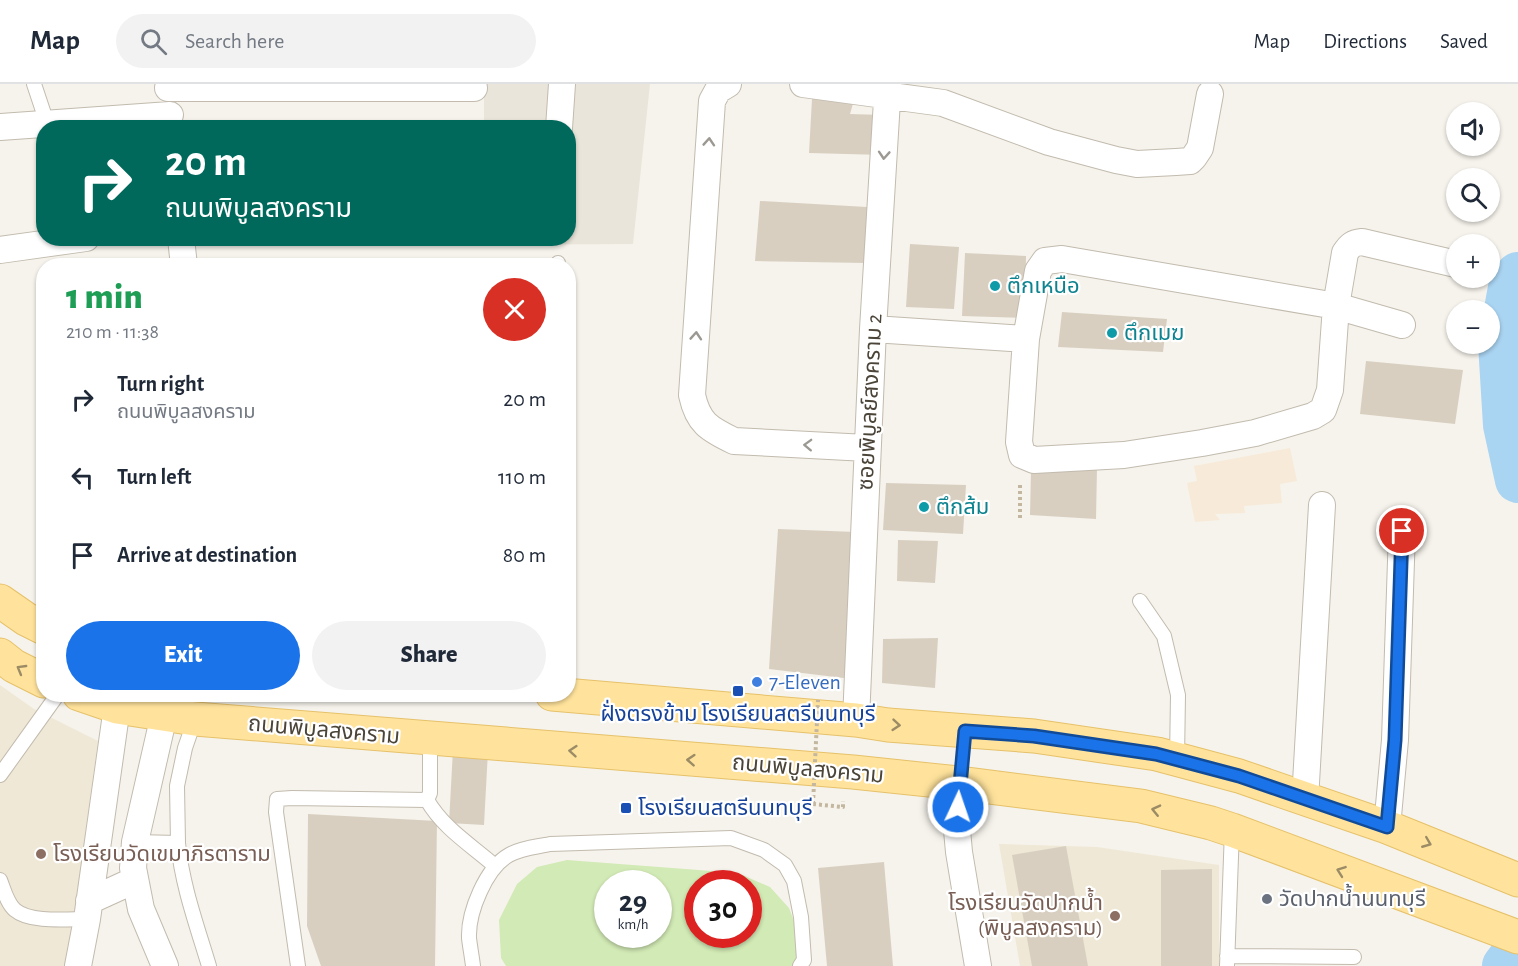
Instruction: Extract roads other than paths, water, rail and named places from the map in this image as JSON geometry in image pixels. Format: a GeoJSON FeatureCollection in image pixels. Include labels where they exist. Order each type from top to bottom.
{"type":"FeatureCollection","features":[{"type":"Feature","properties":{"kind":"main road"},"geometry":{"type":"LineString","coordinates":[[0,601],[36,624]]}},
{"type":"Feature","properties":{"kind":"main road"},"geometry":{"type":"LineString","coordinates":[[0,655],[14,666],[36,677]]}},
{"type":"Feature","properties":{"kind":"main road"},"geometry":{"type":"LineString","coordinates":[[576,696],[1034,736],[1156,754],[1239,776],[1387,827],[1518,880]]}},
{"type":"Feature","properties":{"kind":"main road","name":"ถนนพิบูลสงคราม"},"geometry":{"type":"LineString","coordinates":[[102,702],[117,707],[179,717],[853,772],[1141,806],[1232,830],[1506,932]]}},
{"type":"Feature","properties":{"kind":"main road"},"geometry":{"type":"LineString","coordinates":[[853,772],[856,720]]}},
{"type":"Feature","properties":{"kind":"main road"},"geometry":{"type":"LineString","coordinates":[[958,783],[965,731]]}},
{"type":"Feature","properties":{"kind":"street"},"geometry":{"type":"LineString","coordinates":[[560,120],[562,84]]}},
{"type":"Feature","properties":{"kind":"street"},"geometry":{"type":"LineString","coordinates":[[728,84],[718,90],[712,101],[692,394],[696,412],[704,423],[717,433],[734,441],[867,448]]}},
{"type":"Feature","properties":{"kind":"street"},"geometry":{"type":"LineString","coordinates":[[803,84],[888,90],[943,103],[1049,142],[1137,164],[1190,161],[1194,158],[1200,148],[1210,94]]}},
{"type":"Feature","properties":{"kind":"street"},"geometry":{"type":"LineString","coordinates":[[171,120],[168,86],[474,88]]}},
{"type":"Feature","properties":{"kind":"street","name":"ซอยพิบูลย์สงคราม 2"},"geometry":{"type":"LineString","coordinates":[[856,720],[873,329],[888,90]]}},
{"type":"Feature","properties":{"kind":"street"},"geometry":{"type":"LineString","coordinates":[[0,127],[36,124]]}},
{"type":"Feature","properties":{"kind":"street"},"geometry":{"type":"LineString","coordinates":[[1402,325],[1336,306],[1062,259],[1045,261],[1038,271],[1026,339],[1019,442],[1022,455],[1034,460],[1124,455],[1255,433],[1313,416],[1323,410],[1330,390],[1336,306],[1345,253],[1354,243],[1362,242],[1446,262]]}},
{"type":"Feature","properties":{"kind":"street"},"geometry":{"type":"LineString","coordinates":[[0,250],[36,245]]}},
{"type":"Feature","properties":{"kind":"street"},"geometry":{"type":"LineString","coordinates":[[873,329],[1026,339]]}},
{"type":"Feature","properties":{"kind":"street"},"geometry":{"type":"LineString","coordinates":[[1305,800],[1322,505]]}},
{"type":"Feature","properties":{"kind":"street"},"geometry":{"type":"LineString","coordinates":[[1387,827],[1395,740],[1402,531]]}},
{"type":"Feature","properties":{"kind":"street"},"geometry":{"type":"LineString","coordinates":[[78,966],[117,707]]}},
{"type":"Feature","properties":{"kind":"street"},"geometry":{"type":"LineString","coordinates":[[165,966],[141,909],[133,868],[135,842],[179,717]]}},
{"type":"Feature","properties":{"kind":"street"},"geometry":{"type":"LineString","coordinates":[[958,783],[957,830],[978,966]]}},
{"type":"Feature","properties":{"kind":"street"},"geometry":{"type":"LineString","coordinates":[[88,910],[135,880]]}},
{"type":"Feature","properties":{"kind":"lane"},"geometry":{"type":"LineString","coordinates":[[33,84],[46,120]]}},
{"type":"Feature","properties":{"kind":"lane"},"geometry":{"type":"LineString","coordinates":[[1140,601],[1164,636],[1178,694],[1178,759]]}},
{"type":"Feature","properties":{"kind":"lane"},"geometry":{"type":"LineString","coordinates":[[0,775],[52,702]]}},
{"type":"Feature","properties":{"kind":"lane"},"geometry":{"type":"LineString","coordinates":[[179,717],[185,748],[177,786],[179,858],[208,966]]}},
{"type":"Feature","properties":{"kind":"lane"},"geometry":{"type":"LineString","coordinates":[[427,800],[430,793],[430,739]]}},
{"type":"Feature","properties":{"kind":"lane"},"geometry":{"type":"LineString","coordinates":[[298,966],[276,812],[277,800],[292,798],[427,800]]}},
{"type":"Feature","properties":{"kind":"lane"},"geometry":{"type":"LineString","coordinates":[[427,800],[445,825],[495,866]]}},
{"type":"Feature","properties":{"kind":"lane"},"geometry":{"type":"LineString","coordinates":[[1232,830],[1227,961],[1354,957]]}},
{"type":"Feature","properties":{"kind":"lane"},"geometry":{"type":"LineString","coordinates":[[473,966],[469,938],[471,918],[477,899],[495,866],[508,856],[522,850],[550,844],[731,838],[764,849],[785,865],[794,881],[801,917],[804,960],[800,966]]}},
{"type":"Feature","properties":{"kind":"lane"},"geometry":{"type":"LineString","coordinates":[[135,842],[178,843]]}},
{"type":"Feature","properties":{"kind":"lane"},"geometry":{"type":"LineString","coordinates":[[0,880],[10,904],[16,911],[29,917],[88,910]]}},
{"type":"Feature","properties":{"kind":"waterway"},"geometry":{"type":"LineString","coordinates":[[1518,275],[1512,282],[1501,343],[1506,425],[1518,480]]}},
{"type":"Feature","properties":{"kind":"waterway"},"geometry":{"type":"LineString","coordinates":[[1505,966],[1518,949]]}},
{"type":"Feature","properties":{"kind":"place","name":"ตึกเหนือ"},"geometry":{"type":"Point","coordinates":[995,286]}},
{"type":"Feature","properties":{"kind":"place","name":"ตึกเมฆ"},"geometry":{"type":"Point","coordinates":[1112,333]}},
{"type":"Feature","properties":{"kind":"place","name":"ตึกส้ม"},"geometry":{"type":"Point","coordinates":[924,507]}},
{"type":"Feature","properties":{"kind":"place","name":"7-Eleven"},"geometry":{"type":"Point","coordinates":[757,682]}},
{"type":"Feature","properties":{"kind":"place","name":"ฝั่งตรงข้าม โรงเรียนสตรีนนทบุรี"},"geometry":{"type":"Point","coordinates":[738,691]}},
{"type":"Feature","properties":{"kind":"place","name":"โรงเรียนสตรีนนทบุรี"},"geometry":{"type":"Point","coordinates":[626,808]}},
{"type":"Feature","properties":{"kind":"place","name":"โรงเรียนวัดเขมาภิรตาราม"},"geometry":{"type":"Point","coordinates":[41,854]}},
{"type":"Feature","properties":{"kind":"place","name":"วัดปากน้ำนนทบุรี"},"geometry":{"type":"Point","coordinates":[1267,899]}},
{"type":"Feature","properties":{"kind":"place","name":"โรงเรียนวัดปากน้ำ (พิบูลสงคราม)"},"geometry":{"type":"Point","coordinates":[1115,916]}}]}
